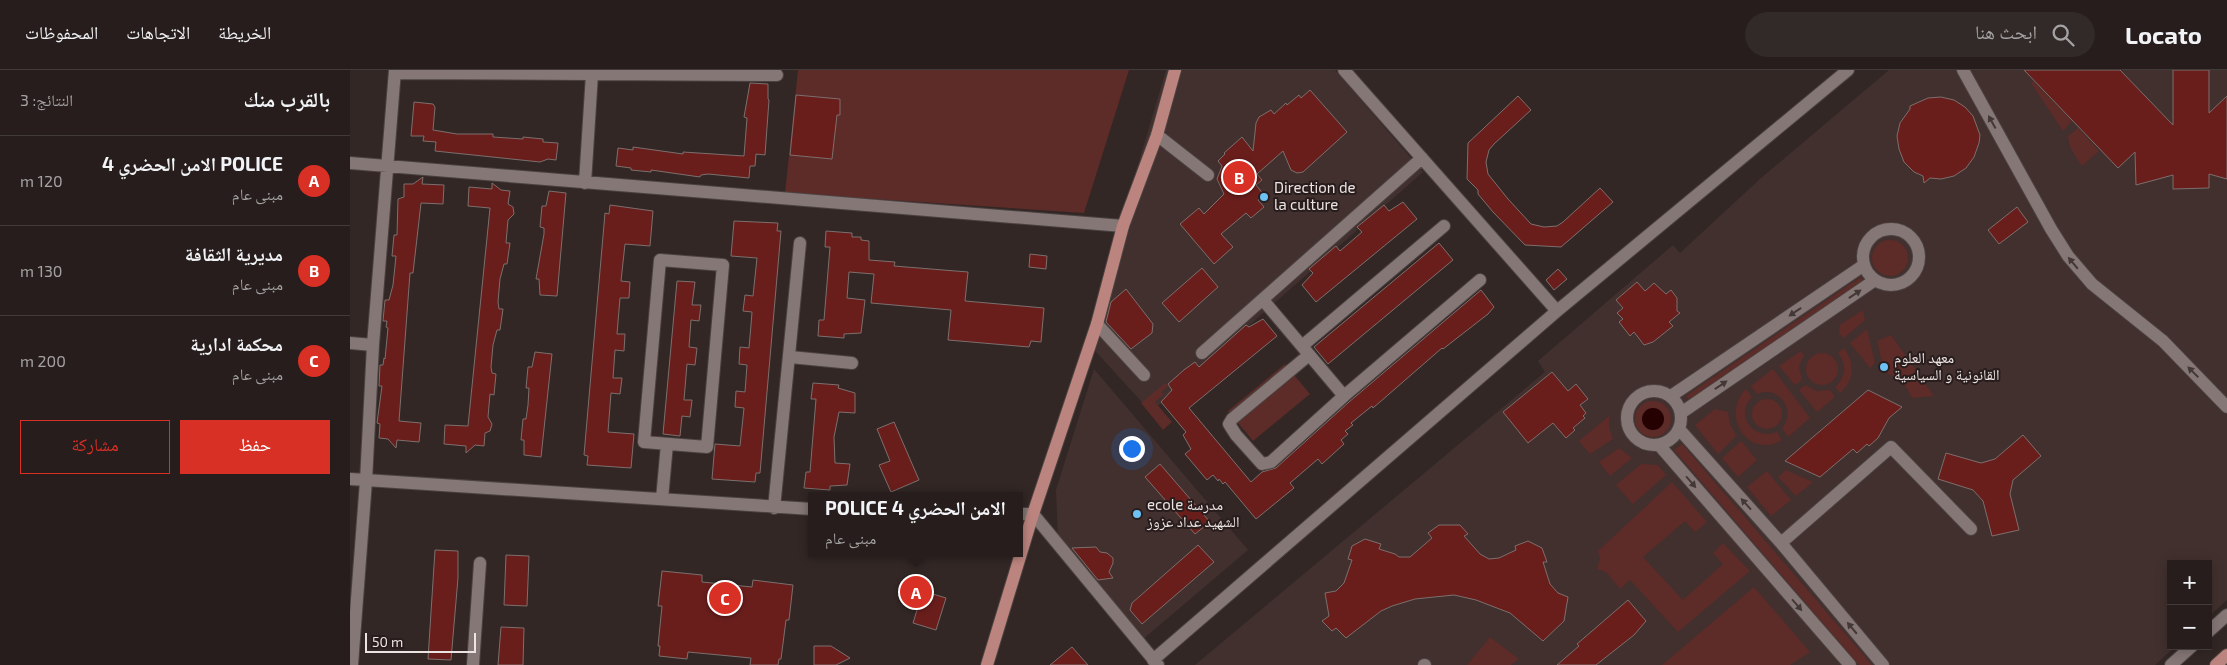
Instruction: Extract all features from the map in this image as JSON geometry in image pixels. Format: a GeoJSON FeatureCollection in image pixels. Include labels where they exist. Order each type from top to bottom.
{"type":"FeatureCollection","features":[{"type":"Feature","properties":{"kind":"main road"},"geometry":{"type":"LineString","coordinates":[[1026,514],[1097,324],[1123,226],[1156,135],[1175,70]]}},
{"type":"Feature","properties":{"kind":"main road"},"geometry":{"type":"LineString","coordinates":[[986,665],[1015,557]]}},
{"type":"Feature","properties":{"kind":"main road"},"geometry":{"type":"LineString","coordinates":[[2216,665],[2227,655]]}},
{"type":"Feature","properties":{"kind":"street"},"geometry":{"type":"LineString","coordinates":[[1344,70],[1557,311]]}},
{"type":"Feature","properties":{"kind":"street"},"geometry":{"type":"LineString","coordinates":[[1026,514],[1156,663],[1557,311],[1848,70]]}},
{"type":"Feature","properties":{"kind":"street"},"geometry":{"type":"LineString","coordinates":[[1963,70],[2050,229],[2068,256],[2092,284],[2162,341],[2227,407]]}},
{"type":"Feature","properties":{"kind":"street"},"geometry":{"type":"LineString","coordinates":[[351,662],[366,481],[373,345],[395,72],[777,75]]}},
{"type":"Feature","properties":{"kind":"street"},"geometry":{"type":"LineString","coordinates":[[584,183],[592,74]]}},
{"type":"Feature","properties":{"kind":"street"},"geometry":{"type":"LineString","coordinates":[[1156,135],[1208,175]]}},
{"type":"Feature","properties":{"kind":"street"},"geometry":{"type":"LineString","coordinates":[[1202,353],[1422,158]]}},
{"type":"Feature","properties":{"kind":"street"},"geometry":{"type":"LineString","coordinates":[[350,163],[1123,226]]}},
{"type":"Feature","properties":{"kind":"street"},"geometry":{"type":"LineString","coordinates":[[1444,226],[1232,419],[1231,429],[1259,462],[1268,464],[1344,396],[1480,280]]}},
{"type":"Feature","properties":{"kind":"street"},"geometry":{"type":"LineString","coordinates":[[1892,229],[1902,231],[1913,241],[1919,255],[1912,275],[1895,285],[1875,280],[1868,273],[1864,265],[1863,254],[1866,245],[1872,236],[1881,231],[1892,229]]}},
{"type":"Feature","properties":{"kind":"street"},"geometry":{"type":"LineString","coordinates":[[774,508],[800,243]]}},
{"type":"Feature","properties":{"kind":"street"},"geometry":{"type":"LineString","coordinates":[[660,260],[723,265],[707,447],[667,444],[644,442],[660,260]]}},
{"type":"Feature","properties":{"kind":"street"},"geometry":{"type":"LineString","coordinates":[[1671,396],[1864,265]]}},
{"type":"Feature","properties":{"kind":"street"},"geometry":{"type":"LineString","coordinates":[[1681,413],[1875,280]]}},
{"type":"Feature","properties":{"kind":"street"},"geometry":{"type":"LineString","coordinates":[[1263,300],[1344,396]]}},
{"type":"Feature","properties":{"kind":"street"},"geometry":{"type":"LineString","coordinates":[[1097,324],[1144,375]]}},
{"type":"Feature","properties":{"kind":"street"},"geometry":{"type":"LineString","coordinates":[[350,343],[373,345]]}},
{"type":"Feature","properties":{"kind":"street"},"geometry":{"type":"LineString","coordinates":[[790,356],[852,364]]}},
{"type":"Feature","properties":{"kind":"street"},"geometry":{"type":"LineString","coordinates":[[1652,390],[1662,391],[1671,396],[1678,404],[1681,413],[1679,429],[1674,437],[1659,445],[1649,445],[1640,442],[1632,435],[1627,426],[1626,416],[1628,407],[1634,398],[1652,390]]}},
{"type":"Feature","properties":{"kind":"street"},"geometry":{"type":"LineString","coordinates":[[1679,429],[1781,543],[1883,665]]}},
{"type":"Feature","properties":{"kind":"street"},"geometry":{"type":"LineString","coordinates":[[662,499],[667,444]]}},
{"type":"Feature","properties":{"kind":"street"},"geometry":{"type":"LineString","coordinates":[[1659,445],[1850,665]]}},
{"type":"Feature","properties":{"kind":"street"},"geometry":{"type":"LineString","coordinates":[[1781,543],[1891,446],[1971,528]]}},
{"type":"Feature","properties":{"kind":"street"},"geometry":{"type":"LineString","coordinates":[[350,479],[808,509]]}},
{"type":"Feature","properties":{"kind":"street"},"geometry":{"type":"LineString","coordinates":[[473,665],[480,564]]}},
{"type":"Feature","properties":{"kind":"street"},"geometry":{"type":"LineString","coordinates":[[2212,628],[2227,615]]}},
{"type":"Feature","properties":{"kind":"street"},"geometry":{"type":"LineString","coordinates":[[2171,665],[2188,650]]}},
{"type":"Feature","properties":{"kind":"shaded area"},"geometry":{"type":"Polygon","coordinates":[[[798,70],[1129,70],[1084,213],[785,193],[798,70]]]}},
{"type":"Feature","properties":{"kind":"shaded area"},"geometry":{"type":"Polygon","coordinates":[[[1166,70],[1335,70],[1423,172],[1151,412],[1086,341],[1166,70]]]}},
{"type":"Feature","properties":{"kind":"shaded area","name":"معهد العلوم القانونية و السياسية"},"geometry":{"type":"Polygon","coordinates":[[[1889,70],[2227,70],[2227,600],[2212,613],[2212,560],[2167,560],[2167,650],[2172,650],[2155,665],[1195,665],[1545,372],[1538,361],[1673,245],[1680,253],[1761,178],[1889,70]]]}},
{"type":"Feature","properties":{"kind":"shaded area"},"geometry":{"type":"Polygon","coordinates":[[[2033,81],[2072,121],[2063,131],[2031,83],[2033,81]]]}},
{"type":"Feature","properties":{"kind":"shaded area"},"geometry":{"type":"Polygon","coordinates":[[[2078,128],[2099,151],[2082,166],[2071,148],[2068,136],[2078,128]]]}},
{"type":"Feature","properties":{"kind":"shaded area"},"geometry":{"type":"Polygon","coordinates":[[[1890,240],[1902,246],[1908,258],[1902,270],[1890,276],[1878,270],[1872,258],[1878,246],[1890,240]]]}},
{"type":"Feature","properties":{"kind":"shaded area"},"geometry":{"type":"Polygon","coordinates":[[[1861,277],[1864,282],[1689,400],[1686,396],[1861,277]]]}},
{"type":"Feature","properties":{"kind":"shaded area"},"geometry":{"type":"Polygon","coordinates":[[[1863,310],[1865,320],[1844,338],[1839,334],[1840,325],[1863,310]]]}},
{"type":"Feature","properties":{"kind":"shaded area"},"geometry":{"type":"Polygon","coordinates":[[[1867,329],[1875,363],[1870,368],[1850,343],[1867,329]]]}},
{"type":"Feature","properties":{"kind":"shaded area"},"geometry":{"type":"Polygon","coordinates":[[[1891,335],[1934,396],[1912,398],[1903,382],[1884,371],[1877,341],[1891,335]]]}},
{"type":"Feature","properties":{"kind":"shaded area"},"geometry":{"type":"Polygon","coordinates":[[[1844,348],[1852,365],[1852,371],[1848,383],[1840,393],[1835,387],[1843,375],[1844,366],[1838,353],[1844,348]]]}},
{"type":"Feature","properties":{"kind":"shaded area"},"geometry":{"type":"Polygon","coordinates":[[[1801,351],[1804,355],[1799,367],[1802,380],[1795,385],[1779,366],[1801,351]]]}},
{"type":"Feature","properties":{"kind":"shaded area"},"geometry":{"type":"Polygon","coordinates":[[[1822,353],[1834,357],[1838,369],[1834,381],[1822,385],[1810,381],[1806,369],[1810,357],[1822,353]]]}},
{"type":"Feature","properties":{"kind":"shaded area"},"geometry":{"type":"Polygon","coordinates":[[[1285,364],[1310,394],[1253,441],[1228,411],[1285,364]]]}},
{"type":"Feature","properties":{"kind":"shaded area","name":"ecole مدرسة الشهيد عداد عزوز"},"geometry":{"type":"Polygon","coordinates":[[[1094,369],[1248,550],[1142,640],[1058,539],[1056,490],[1094,369]]]}},
{"type":"Feature","properties":{"kind":"shaded area"},"geometry":{"type":"Polygon","coordinates":[[[1773,369],[1810,418],[1788,437],[1782,428],[1788,414],[1783,401],[1779,396],[1772,393],[1757,394],[1751,386],[1773,369]]]}},
{"type":"Feature","properties":{"kind":"shaded area"},"geometry":{"type":"Polygon","coordinates":[[[1165,383],[1168,386],[1161,392],[1164,394],[1155,402],[1172,422],[1163,430],[1141,403],[1165,383]]]}},
{"type":"Feature","properties":{"kind":"shaded area"},"geometry":{"type":"Polygon","coordinates":[[[1805,385],[1817,391],[1830,390],[1835,397],[1817,412],[1799,390],[1805,385]]]}},
{"type":"Feature","properties":{"kind":"shaded area"},"geometry":{"type":"Polygon","coordinates":[[[1746,389],[1752,397],[1747,404],[1745,412],[1749,425],[1761,433],[1777,432],[1782,440],[1770,445],[1759,444],[1749,440],[1742,432],[1737,423],[1736,412],[1738,400],[1746,389]]]}},
{"type":"Feature","properties":{"kind":"shaded area"},"geometry":{"type":"Polygon","coordinates":[[[1767,399],[1773,400],[1781,408],[1781,420],[1773,428],[1767,429],[1761,428],[1753,420],[1752,414],[1753,408],[1761,400],[1767,399]]]}},
{"type":"Feature","properties":{"kind":"shaded area"},"geometry":{"type":"Polygon","coordinates":[[[1653,401],[1665,407],[1671,419],[1665,431],[1653,437],[1641,431],[1635,419],[1641,407],[1653,401]]]}},
{"type":"Feature","properties":{"kind":"shaded area"},"geometry":{"type":"Polygon","coordinates":[[[1653,408],[1661,411],[1664,419],[1661,427],[1653,430],[1645,427],[1642,419],[1645,411],[1653,408]]]}},
{"type":"Feature","properties":{"kind":"shaded area"},"geometry":{"type":"Polygon","coordinates":[[[1715,409],[1728,412],[1730,424],[1736,436],[1718,454],[1695,425],[1715,409]]]}},
{"type":"Feature","properties":{"kind":"shaded area"},"geometry":{"type":"Polygon","coordinates":[[[1609,416],[1609,427],[1613,439],[1590,454],[1579,441],[1609,416]]]}},
{"type":"Feature","properties":{"kind":"shaded area"},"geometry":{"type":"Polygon","coordinates":[[[1741,441],[1757,460],[1738,477],[1722,458],[1741,441]]]}},
{"type":"Feature","properties":{"kind":"shaded area"},"geometry":{"type":"Polygon","coordinates":[[[1682,444],[1872,665],[1859,665],[1674,450],[1682,444]]]}},
{"type":"Feature","properties":{"kind":"shaded area"},"geometry":{"type":"Polygon","coordinates":[[[1619,448],[1632,458],[1610,476],[1599,462],[1619,448]]]}},
{"type":"Feature","properties":{"kind":"shaded area"},"geometry":{"type":"Polygon","coordinates":[[[1641,464],[1658,465],[1666,475],[1633,504],[1616,485],[1641,464]]]}},
{"type":"Feature","properties":{"kind":"shaded area"},"geometry":{"type":"Polygon","coordinates":[[[1786,470],[1813,482],[1796,496],[1778,477],[1786,470]]]}},
{"type":"Feature","properties":{"kind":"shaded area"},"geometry":{"type":"Polygon","coordinates":[[[1767,471],[1791,500],[1771,516],[1747,487],[1767,471]]]}},
{"type":"Feature","properties":{"kind":"shaded area"},"geometry":{"type":"Polygon","coordinates":[[[1672,482],[1707,522],[1695,532],[1685,521],[1643,557],[1683,600],[1723,564],[1713,553],[1723,543],[1750,571],[1678,632],[1630,580],[1620,589],[1606,572],[1597,569],[1600,559],[1598,551],[1672,482]]]}},
{"type":"Feature","properties":{"kind":"shaded area"},"geometry":{"type":"Polygon","coordinates":[[[1754,587],[1810,652],[1790,665],[1662,665],[1754,587]]]}},
{"type":"Feature","properties":{"kind":"shaded area"},"geometry":{"type":"Polygon","coordinates":[[[1490,637],[1519,659],[1511,665],[1467,665],[1490,637]]]}},
{"type":"Feature","properties":{"kind":"building"},"geometry":{"type":"Polygon","coordinates":[[[2024,70],[2120,70],[2173,125],[2173,70],[2209,70],[2209,113],[2227,96],[2227,179],[2209,174],[2209,188],[2173,189],[2173,175],[2136,185],[2135,152],[2118,168],[2024,70]]]}},
{"type":"Feature","properties":{"kind":"building"},"geometry":{"type":"Polygon","coordinates":[[[750,83],[768,84],[769,100],[765,155],[756,154],[755,166],[750,166],[749,178],[708,174],[701,175],[700,177],[651,170],[651,172],[631,170],[631,168],[616,166],[618,148],[633,150],[633,147],[683,154],[683,152],[744,156],[747,118],[744,117],[750,83]]]}},
{"type":"Feature","properties":{"kind":"building"},"geometry":{"type":"Polygon","coordinates":[[[1310,90],[1347,132],[1303,172],[1297,173],[1291,170],[1283,151],[1257,174],[1262,180],[1256,185],[1264,195],[1258,200],[1264,207],[1251,218],[1246,213],[1221,234],[1233,247],[1214,264],[1180,224],[1199,208],[1204,214],[1224,194],[1217,179],[1222,166],[1218,161],[1224,153],[1242,137],[1253,151],[1256,123],[1259,117],[1271,110],[1274,114],[1286,103],[1287,105],[1299,95],[1301,98],[1310,90]]]}},
{"type":"Feature","properties":{"kind":"building"},"geometry":{"type":"Polygon","coordinates":[[[796,95],[840,99],[840,115],[837,115],[832,159],[790,155],[796,95]]]}},
{"type":"Feature","properties":{"kind":"building"},"geometry":{"type":"Polygon","coordinates":[[[1518,96],[1531,110],[1494,144],[1489,150],[1486,162],[1488,174],[1508,199],[1531,224],[1544,227],[1557,226],[1563,222],[1600,188],[1613,202],[1561,247],[1525,245],[1493,212],[1478,194],[1478,190],[1467,179],[1468,143],[1518,96]]]}},
{"type":"Feature","properties":{"kind":"building"},"geometry":{"type":"Polygon","coordinates":[[[1941,97],[1954,100],[1965,107],[1973,116],[1980,135],[1979,143],[1974,157],[1966,168],[1954,176],[1941,179],[1930,178],[1924,183],[1923,176],[1914,172],[1904,162],[1897,136],[1900,123],[1910,109],[1910,106],[1928,98],[1941,97]]]}},
{"type":"Feature","properties":{"kind":"building"},"geometry":{"type":"Polygon","coordinates":[[[414,102],[433,104],[435,107],[433,130],[457,134],[493,134],[493,137],[543,139],[543,142],[558,143],[556,160],[548,159],[540,162],[435,151],[436,142],[423,141],[424,136],[411,136],[414,102]]]}},
{"type":"Feature","properties":{"kind":"building"},"geometry":{"type":"Polygon","coordinates":[[[423,177],[422,184],[444,185],[443,204],[421,203],[413,273],[410,273],[399,421],[421,423],[419,442],[397,440],[396,448],[388,439],[379,438],[380,424],[377,423],[382,386],[379,386],[380,365],[383,365],[385,359],[388,328],[386,327],[387,321],[383,321],[385,300],[389,300],[393,285],[396,256],[392,256],[394,235],[397,235],[398,199],[404,197],[404,184],[413,184],[423,177]]]}},
{"type":"Feature","properties":{"kind":"building"},"geometry":{"type":"Polygon","coordinates":[[[492,183],[501,190],[510,191],[508,204],[513,207],[514,214],[508,220],[506,243],[510,243],[507,264],[504,264],[500,279],[498,302],[499,309],[503,309],[500,330],[497,330],[493,345],[491,367],[492,373],[496,374],[494,395],[490,394],[488,417],[492,424],[490,431],[485,433],[484,446],[475,445],[466,453],[466,446],[444,444],[445,425],[468,426],[490,208],[468,206],[469,187],[492,189],[492,183]]]}},
{"type":"Feature","properties":{"kind":"building"},"geometry":{"type":"Polygon","coordinates":[[[549,191],[566,193],[557,296],[540,295],[539,279],[536,279],[544,234],[544,228],[540,227],[542,206],[546,206],[549,191]]]}},
{"type":"Feature","properties":{"kind":"building"},"geometry":{"type":"Polygon","coordinates":[[[1403,202],[1417,219],[1316,302],[1302,285],[1313,273],[1309,269],[1336,246],[1340,251],[1362,232],[1357,227],[1384,205],[1389,211],[1403,202]]]}},
{"type":"Feature","properties":{"kind":"building"},"geometry":{"type":"Polygon","coordinates":[[[610,205],[653,211],[650,246],[625,244],[621,281],[630,282],[629,298],[620,298],[617,334],[625,334],[624,351],[615,350],[613,378],[622,378],[620,394],[611,393],[608,432],[634,434],[631,468],[587,465],[588,456],[584,455],[605,213],[609,214],[610,205]]]}},
{"type":"Feature","properties":{"kind":"building"},"geometry":{"type":"Polygon","coordinates":[[[2017,207],[2028,222],[1999,244],[1988,230],[2017,207]]]}},
{"type":"Feature","properties":{"kind":"building"},"geometry":{"type":"Polygon","coordinates":[[[734,221],[778,223],[777,231],[781,231],[760,473],[756,473],[755,482],[712,479],[715,444],[740,446],[744,408],[735,407],[736,391],[745,392],[747,365],[739,364],[740,347],[749,348],[752,312],[743,311],[745,295],[753,296],[757,258],[731,256],[734,221]]]}},
{"type":"Feature","properties":{"kind":"building"},"geometry":{"type":"Polygon","coordinates":[[[826,231],[852,233],[852,237],[861,237],[861,240],[869,241],[869,260],[895,262],[894,266],[968,272],[965,301],[1044,308],[1041,342],[1031,341],[1029,347],[948,340],[951,310],[871,303],[874,274],[849,272],[847,298],[865,300],[861,333],[844,334],[844,338],[818,336],[819,320],[824,320],[830,247],[825,247],[826,231]]]}},
{"type":"Feature","properties":{"kind":"building"},"geometry":{"type":"Polygon","coordinates":[[[1439,243],[1453,260],[1328,364],[1314,347],[1439,243]]]}},
{"type":"Feature","properties":{"kind":"building"},"geometry":{"type":"Polygon","coordinates":[[[1030,254],[1047,256],[1046,269],[1029,267],[1030,254]]]}},
{"type":"Feature","properties":{"kind":"building"},"geometry":{"type":"Polygon","coordinates":[[[1202,268],[1218,287],[1179,322],[1162,303],[1202,268]]]}},
{"type":"Feature","properties":{"kind":"building"},"geometry":{"type":"Polygon","coordinates":[[[1558,269],[1567,279],[1554,290],[1546,280],[1558,269]]]}},
{"type":"Feature","properties":{"kind":"building"},"geometry":{"type":"Polygon","coordinates":[[[677,281],[695,282],[692,305],[701,305],[699,321],[691,320],[689,347],[697,348],[695,365],[687,364],[684,400],[692,400],[690,417],[682,416],[680,436],[663,434],[677,281]]]}},
{"type":"Feature","properties":{"kind":"building"},"geometry":{"type":"Polygon","coordinates":[[[1637,282],[1645,291],[1654,283],[1666,294],[1671,290],[1677,298],[1677,311],[1680,313],[1669,322],[1673,326],[1653,342],[1644,345],[1634,332],[1630,336],[1619,322],[1623,319],[1617,313],[1623,308],[1616,300],[1637,282]]]}},
{"type":"Feature","properties":{"kind":"building"},"geometry":{"type":"Polygon","coordinates":[[[1126,289],[1153,324],[1152,333],[1131,349],[1106,322],[1111,302],[1126,289]]]}},
{"type":"Feature","properties":{"kind":"building"},"geometry":{"type":"Polygon","coordinates":[[[1481,290],[1494,307],[1488,314],[1442,348],[1373,408],[1372,406],[1351,423],[1353,425],[1345,431],[1348,434],[1341,440],[1344,444],[1322,464],[1318,459],[1290,483],[1294,488],[1256,519],[1225,482],[1223,484],[1213,475],[1207,480],[1185,454],[1191,449],[1183,435],[1186,432],[1161,402],[1172,390],[1168,384],[1185,369],[1195,362],[1199,367],[1246,325],[1249,327],[1263,319],[1277,336],[1189,408],[1251,482],[1262,472],[1276,468],[1349,402],[1481,290]]]}},
{"type":"Feature","properties":{"kind":"building"},"geometry":{"type":"Polygon","coordinates":[[[535,352],[552,354],[541,457],[524,455],[524,440],[521,440],[523,419],[526,419],[528,405],[529,388],[526,388],[528,367],[532,367],[535,352]]]}},
{"type":"Feature","properties":{"kind":"building"},"geometry":{"type":"Polygon","coordinates":[[[1552,372],[1568,391],[1576,384],[1588,399],[1580,405],[1586,413],[1583,416],[1585,418],[1573,428],[1575,430],[1566,438],[1553,423],[1528,443],[1503,412],[1552,372]]]}},
{"type":"Feature","properties":{"kind":"building"},"geometry":{"type":"Polygon","coordinates":[[[813,383],[839,385],[838,388],[855,393],[855,413],[839,412],[834,437],[835,463],[850,464],[847,485],[830,486],[830,490],[804,488],[806,472],[810,472],[816,399],[811,399],[813,383]]]}},
{"type":"Feature","properties":{"kind":"building"},"geometry":{"type":"Polygon","coordinates":[[[1868,390],[1902,407],[1889,418],[1878,438],[1869,446],[1867,444],[1857,453],[1853,449],[1820,477],[1785,461],[1868,390]]]}},
{"type":"Feature","properties":{"kind":"building"},"geometry":{"type":"Polygon","coordinates":[[[894,422],[919,480],[891,492],[879,465],[890,461],[877,429],[894,422]]]}},
{"type":"Feature","properties":{"kind":"building"},"geometry":{"type":"Polygon","coordinates":[[[2023,435],[2041,456],[2013,480],[2010,494],[2019,530],[1992,536],[1983,501],[1973,490],[1938,479],[1946,453],[1981,463],[1995,459],[2023,435]]]}},
{"type":"Feature","properties":{"kind":"building"},"geometry":{"type":"Polygon","coordinates":[[[1160,464],[1210,522],[1195,534],[1145,477],[1160,464]]]}},
{"type":"Feature","properties":{"kind":"building"},"geometry":{"type":"Polygon","coordinates":[[[1439,525],[1460,525],[1468,534],[1464,536],[1480,554],[1489,559],[1499,558],[1516,550],[1515,546],[1528,541],[1542,548],[1547,562],[1543,562],[1550,584],[1558,593],[1568,597],[1564,621],[1543,641],[1510,613],[1476,600],[1454,595],[1415,599],[1392,606],[1381,611],[1346,638],[1336,628],[1332,631],[1322,621],[1329,616],[1325,593],[1336,591],[1344,583],[1352,560],[1348,559],[1352,546],[1365,539],[1381,544],[1379,549],[1399,557],[1410,557],[1432,538],[1428,533],[1439,525]]]}},
{"type":"Feature","properties":{"kind":"building"},"geometry":{"type":"Polygon","coordinates":[[[1198,545],[1214,562],[1142,624],[1130,610],[1132,603],[1198,545]]]}},
{"type":"Feature","properties":{"kind":"building"},"geometry":{"type":"Polygon","coordinates":[[[1096,547],[1100,552],[1107,553],[1113,558],[1109,572],[1113,578],[1098,580],[1072,548],[1096,547]]]}},
{"type":"Feature","properties":{"kind":"building"},"geometry":{"type":"Polygon","coordinates":[[[435,550],[458,551],[458,578],[451,660],[428,659],[435,550]]]}},
{"type":"Feature","properties":{"kind":"building"},"geometry":{"type":"Polygon","coordinates":[[[506,555],[529,556],[527,606],[504,605],[506,555]]]}},
{"type":"Feature","properties":{"kind":"building"},"geometry":{"type":"Polygon","coordinates":[[[662,571],[702,575],[702,582],[752,587],[753,580],[793,585],[789,620],[786,620],[781,659],[779,659],[778,665],[750,665],[751,658],[688,652],[687,659],[659,656],[660,646],[658,646],[662,606],[658,606],[662,571]]]}},
{"type":"Feature","properties":{"kind":"building"},"geometry":{"type":"Polygon","coordinates":[[[923,591],[946,598],[936,630],[913,623],[923,591]]]}},
{"type":"Feature","properties":{"kind":"building"},"geometry":{"type":"Polygon","coordinates":[[[1628,600],[1646,621],[1634,635],[1596,665],[1557,665],[1579,646],[1577,644],[1628,600]]]}},
{"type":"Feature","properties":{"kind":"building"},"geometry":{"type":"Polygon","coordinates":[[[501,627],[524,628],[523,665],[498,665],[501,627]]]}},
{"type":"Feature","properties":{"kind":"building"},"geometry":{"type":"Polygon","coordinates":[[[814,646],[831,646],[850,658],[836,665],[814,665],[814,646]]]}},
{"type":"Feature","properties":{"kind":"building"},"geometry":{"type":"Polygon","coordinates":[[[1072,647],[1088,665],[1050,665],[1072,647]]]}},
{"type":"Feature","properties":{"kind":"place","name":"مديرية الثقافة"},"geometry":{"type":"Point","coordinates":[1239,177]}},
{"type":"Feature","properties":{"kind":"place","name":"Direction de la culture"},"geometry":{"type":"Point","coordinates":[1264,197]}},
{"type":"Feature","properties":{"kind":"place","name":"معهد العلوم القانونية و السياسية"},"geometry":{"type":"Point","coordinates":[1884,367]}},
{"type":"Feature","properties":{"kind":"place","name":"ecole مدرسة الشهيد عداد عزوز"},"geometry":{"type":"Point","coordinates":[1137,514]}},
{"type":"Feature","properties":{"kind":"place","name":"POLICE الامن الحضري 4"},"geometry":{"type":"Point","coordinates":[916,592]}},
{"type":"Feature","properties":{"kind":"place","name":"محكمة ادارية"},"geometry":{"type":"Point","coordinates":[725,598]}}]}
